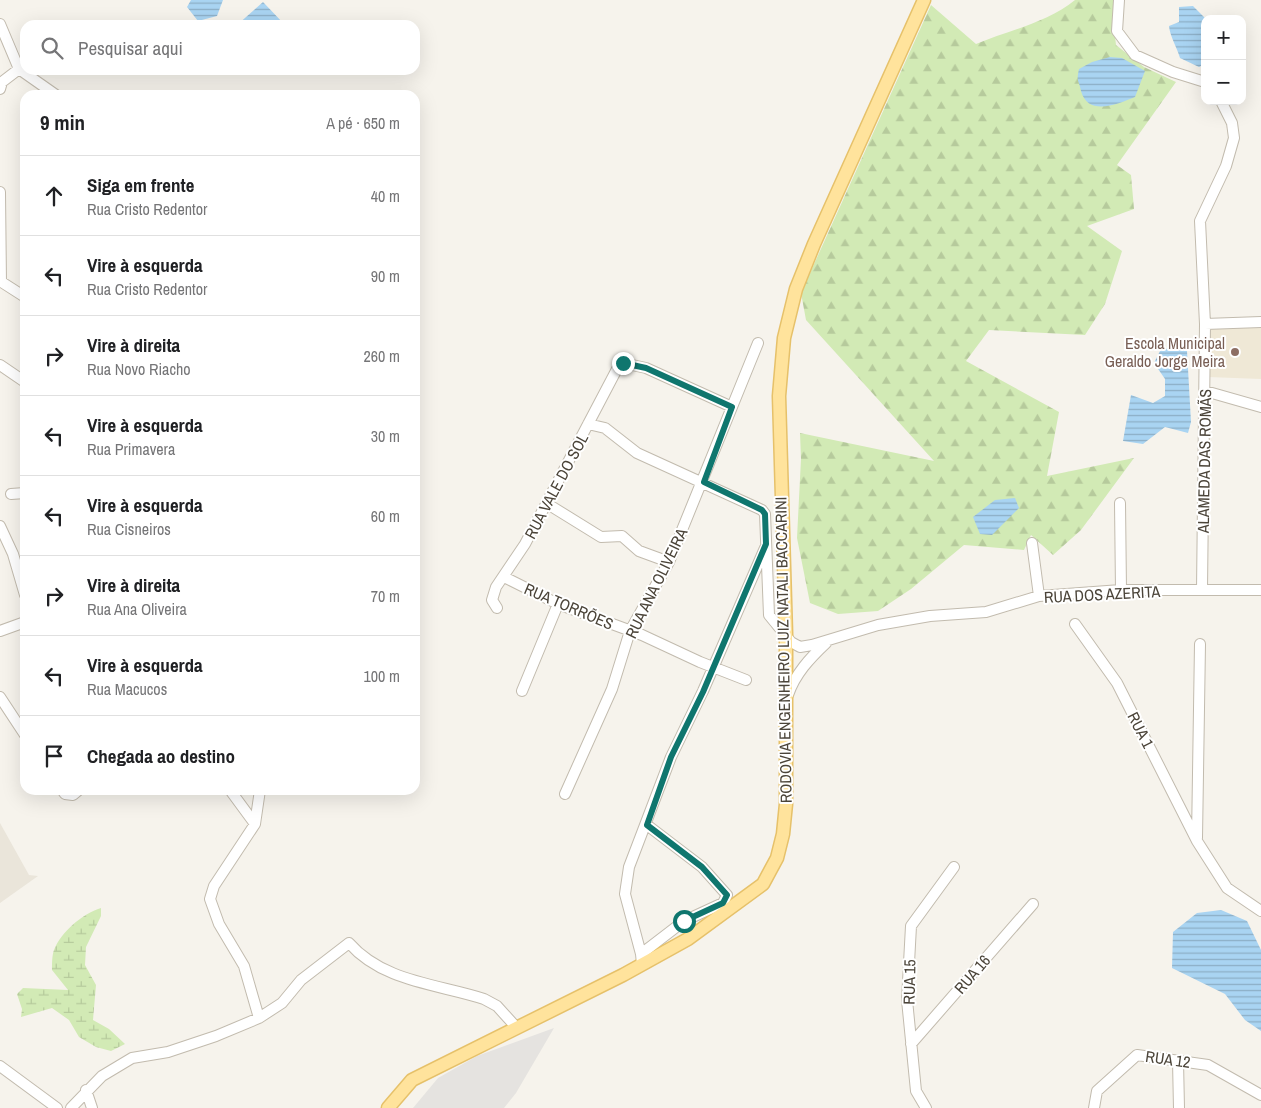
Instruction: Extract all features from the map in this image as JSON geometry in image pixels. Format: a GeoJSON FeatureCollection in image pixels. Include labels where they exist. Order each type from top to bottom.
{"type":"FeatureCollection","features":[{"type":"Feature","properties":{"kind":"main road","name":"RODOVIA ENGENHEIRO LUIZ NATALI BACCARINI"},"geometry":{"type":"LineString","coordinates":[[388,1108],[412,1080],[516,1027],[641,959],[688,939],[763,884],[776,858],[783,834],[786,804],[786,634],[779,396],[784,338],[796,289],[814,244],[924,0]]}},
{"type":"Feature","properties":{"kind":"street"},"geometry":{"type":"LineString","coordinates":[[1119,0],[1117,31],[1135,55],[1174,72],[1201,81]]}},
{"type":"Feature","properties":{"kind":"street"},"geometry":{"type":"LineString","coordinates":[[0,24],[20,69],[2,82],[0,89]]}},
{"type":"Feature","properties":{"kind":"street"},"geometry":{"type":"LineString","coordinates":[[28,75],[48,90]]}},
{"type":"Feature","properties":{"kind":"street","name":"ALAMEDA DAS ROMÃS"},"geometry":{"type":"LineString","coordinates":[[1202,590],[1205,324],[1200,221],[1226,166],[1234,138],[1232,123],[1223,105]]}},
{"type":"Feature","properties":{"kind":"street"},"geometry":{"type":"LineString","coordinates":[[0,192],[1,281],[20,294]]}},
{"type":"Feature","properties":{"kind":"street"},"geometry":{"type":"LineString","coordinates":[[1205,324],[1261,322]]}},
{"type":"Feature","properties":{"kind":"street","name":"RUA ANA OLIVEIRA"},"geometry":{"type":"LineString","coordinates":[[565,794],[612,689],[630,631],[669,562],[704,482],[758,343]]}},
{"type":"Feature","properties":{"kind":"street","name":"RUA VALE DO SOL"},"geometry":{"type":"LineString","coordinates":[[497,608],[492,600],[496,587],[504,578],[617,369],[623,363],[646,368],[732,407]]}},
{"type":"Feature","properties":{"kind":"street"},"geometry":{"type":"LineString","coordinates":[[0,365],[20,379]]}},
{"type":"Feature","properties":{"kind":"street"},"geometry":{"type":"LineString","coordinates":[[1205,391],[1261,407]]}},
{"type":"Feature","properties":{"kind":"street"},"geometry":{"type":"LineString","coordinates":[[588,424],[605,428],[637,453],[762,510],[765,514],[769,615],[786,634]]}},
{"type":"Feature","properties":{"kind":"street"},"geometry":{"type":"LineString","coordinates":[[11,494],[20,493]]}},
{"type":"Feature","properties":{"kind":"street"},"geometry":{"type":"LineString","coordinates":[[546,503],[601,537],[622,536],[640,552],[669,562]]}},
{"type":"Feature","properties":{"kind":"street"},"geometry":{"type":"LineString","coordinates":[[1120,503],[1121,590]]}},
{"type":"Feature","properties":{"kind":"street"},"geometry":{"type":"LineString","coordinates":[[0,526],[13,554],[20,578]]}},
{"type":"Feature","properties":{"kind":"street"},"geometry":{"type":"LineString","coordinates":[[1032,543],[1039,596]]}},
{"type":"Feature","properties":{"kind":"street"},"geometry":{"type":"LineString","coordinates":[[647,825],[702,867],[727,895],[723,903],[684,921],[641,959],[625,894],[629,867],[647,825],[671,757],[713,667],[766,544]]}},
{"type":"Feature","properties":{"kind":"street","name":"RUA TORRÕES"},"geometry":{"type":"LineString","coordinates":[[504,578],[558,604],[630,631],[746,680]]}},
{"type":"Feature","properties":{"kind":"street","name":"RUA DOS AZERITA"},"geometry":{"type":"LineString","coordinates":[[786,634],[791,642],[800,647],[878,626],[930,616],[986,612],[1039,596],[1121,590],[1261,590]]}},
{"type":"Feature","properties":{"kind":"street"},"geometry":{"type":"LineString","coordinates":[[522,691],[558,604]]}},
{"type":"Feature","properties":{"kind":"street","name":"RUA 1"},"geometry":{"type":"LineString","coordinates":[[1075,624],[1117,683],[1197,841],[1227,888],[1261,910]]}},
{"type":"Feature","properties":{"kind":"street"},"geometry":{"type":"LineString","coordinates":[[0,631],[20,628]]}},
{"type":"Feature","properties":{"kind":"street"},"geometry":{"type":"LineString","coordinates":[[786,701],[791,686],[808,659],[828,640]]}},
{"type":"Feature","properties":{"kind":"street"},"geometry":{"type":"LineString","coordinates":[[1197,841],[1200,644]]}},
{"type":"Feature","properties":{"kind":"street"},"geometry":{"type":"LineString","coordinates":[[0,698],[20,728]]}},
{"type":"Feature","properties":{"kind":"street"},"geometry":{"type":"LineString","coordinates":[[234,795],[255,824]]}},
{"type":"Feature","properties":{"kind":"street"},"geometry":{"type":"LineString","coordinates":[[259,795],[255,824],[214,886],[210,899],[219,924],[244,966],[259,1018]]}},
{"type":"Feature","properties":{"kind":"street","name":"RUA 15"},"geometry":{"type":"LineString","coordinates":[[926,1108],[916,1091],[906,1000],[911,926],[954,867]]}},
{"type":"Feature","properties":{"kind":"street","name":"RUA 16"},"geometry":{"type":"LineString","coordinates":[[911,1044],[1034,904]]}},
{"type":"Feature","properties":{"kind":"street"},"geometry":{"type":"LineString","coordinates":[[71,1108],[86,1090],[102,1076],[132,1058],[168,1052],[216,1036],[259,1018],[282,1003],[301,980],[349,943],[357,952],[388,973],[484,999],[497,1006],[516,1027]]}},
{"type":"Feature","properties":{"kind":"street","name":"RUA 12"},"geometry":{"type":"LineString","coordinates":[[1094,1108],[1098,1091],[1137,1055],[1208,1065],[1261,1095]]}},
{"type":"Feature","properties":{"kind":"street"},"geometry":{"type":"LineString","coordinates":[[1178,1061],[1179,1108]]}},
{"type":"Feature","properties":{"kind":"street"},"geometry":{"type":"LineString","coordinates":[[0,1066],[57,1108]]}},
{"type":"Feature","properties":{"kind":"street"},"geometry":{"type":"LineString","coordinates":[[86,1090],[92,1108]]}},
{"type":"Feature","properties":{"kind":"shaded area","name":"Escola Municipal Geraldo Jorge Meira"},"geometry":{"type":"Polygon","coordinates":[[[1261,325],[1261,379],[1208,377],[1211,327],[1261,325]]]}},
{"type":"Feature","properties":{"kind":"shaded area"},"geometry":{"type":"Polygon","coordinates":[[[0,823],[29,875],[38,876],[0,903],[0,823]]]}},
{"type":"Feature","properties":{"kind":"shaded area"},"geometry":{"type":"Polygon","coordinates":[[[554,1028],[516,1093],[504,1108],[413,1108],[438,1078],[477,1056],[554,1028]]]}},
{"type":"Feature","properties":{"kind":"green space"},"geometry":{"type":"Polygon","coordinates":[[[1075,0],[1115,0],[1113,18],[1116,45],[1144,67],[1176,82],[1117,165],[1131,175],[1134,209],[1087,226],[1122,251],[1105,304],[1085,335],[989,330],[966,361],[1059,412],[1047,476],[1134,458],[1081,530],[1053,555],[1031,535],[1024,550],[964,545],[911,589],[878,611],[838,614],[810,603],[797,538],[801,459],[800,433],[934,461],[806,320],[801,293],[931,5],[976,44],[1052,15],[1075,0]]]}},
{"type":"Feature","properties":{"kind":"green space"},"geometry":{"type":"Polygon","coordinates":[[[101,908],[101,916],[86,947],[85,965],[96,985],[93,1020],[109,1029],[125,1044],[111,1051],[96,1047],[79,1037],[69,1020],[52,1008],[21,1017],[22,1009],[17,994],[23,988],[68,990],[52,970],[54,950],[57,943],[73,924],[101,908]]]}},
{"type":"Feature","properties":{"kind":"water"},"geometry":{"type":"Polygon","coordinates":[[[191,0],[223,0],[217,16],[202,20],[197,20],[187,7],[191,0]]]}},
{"type":"Feature","properties":{"kind":"water"},"geometry":{"type":"Polygon","coordinates":[[[263,2],[280,20],[243,20],[263,2]]]}},
{"type":"Feature","properties":{"kind":"water"},"geometry":{"type":"Polygon","coordinates":[[[1193,6],[1202,15],[1201,66],[1199,67],[1180,58],[1171,34],[1169,26],[1179,22],[1179,7],[1193,6]]]}},
{"type":"Feature","properties":{"kind":"water"},"geometry":{"type":"Polygon","coordinates":[[[1110,57],[1122,58],[1145,71],[1135,97],[1112,105],[1097,106],[1090,104],[1081,91],[1078,79],[1079,69],[1092,62],[1110,57]]]}},
{"type":"Feature","properties":{"kind":"water"},"geometry":{"type":"Polygon","coordinates":[[[1179,348],[1187,351],[1191,422],[1188,433],[1165,427],[1143,444],[1123,441],[1131,395],[1153,403],[1165,396],[1165,379],[1154,363],[1161,349],[1179,348]]]}},
{"type":"Feature","properties":{"kind":"water"},"geometry":{"type":"Polygon","coordinates":[[[1015,498],[1019,508],[992,535],[980,534],[973,517],[995,500],[1015,498]]]}},
{"type":"Feature","properties":{"kind":"water"},"geometry":{"type":"Polygon","coordinates":[[[1221,910],[1247,921],[1261,950],[1261,1031],[1245,1020],[1225,994],[1172,968],[1173,932],[1197,913],[1221,910]]]}},
{"type":"Feature","properties":{"kind":"place","name":"Escola Municipal Geraldo Jorge Meira"},"geometry":{"type":"Point","coordinates":[1235,352]}},
{"type":"Feature","properties":{"kind":"route"},"geometry":{"type":"LineString","coordinates":[[623,363],[631,363],[646,368],[732,407],[704,482],[762,510],[765,514],[766,544],[703,692],[671,757],[647,825],[702,867],[727,895],[723,903],[684,921]]}}]}
